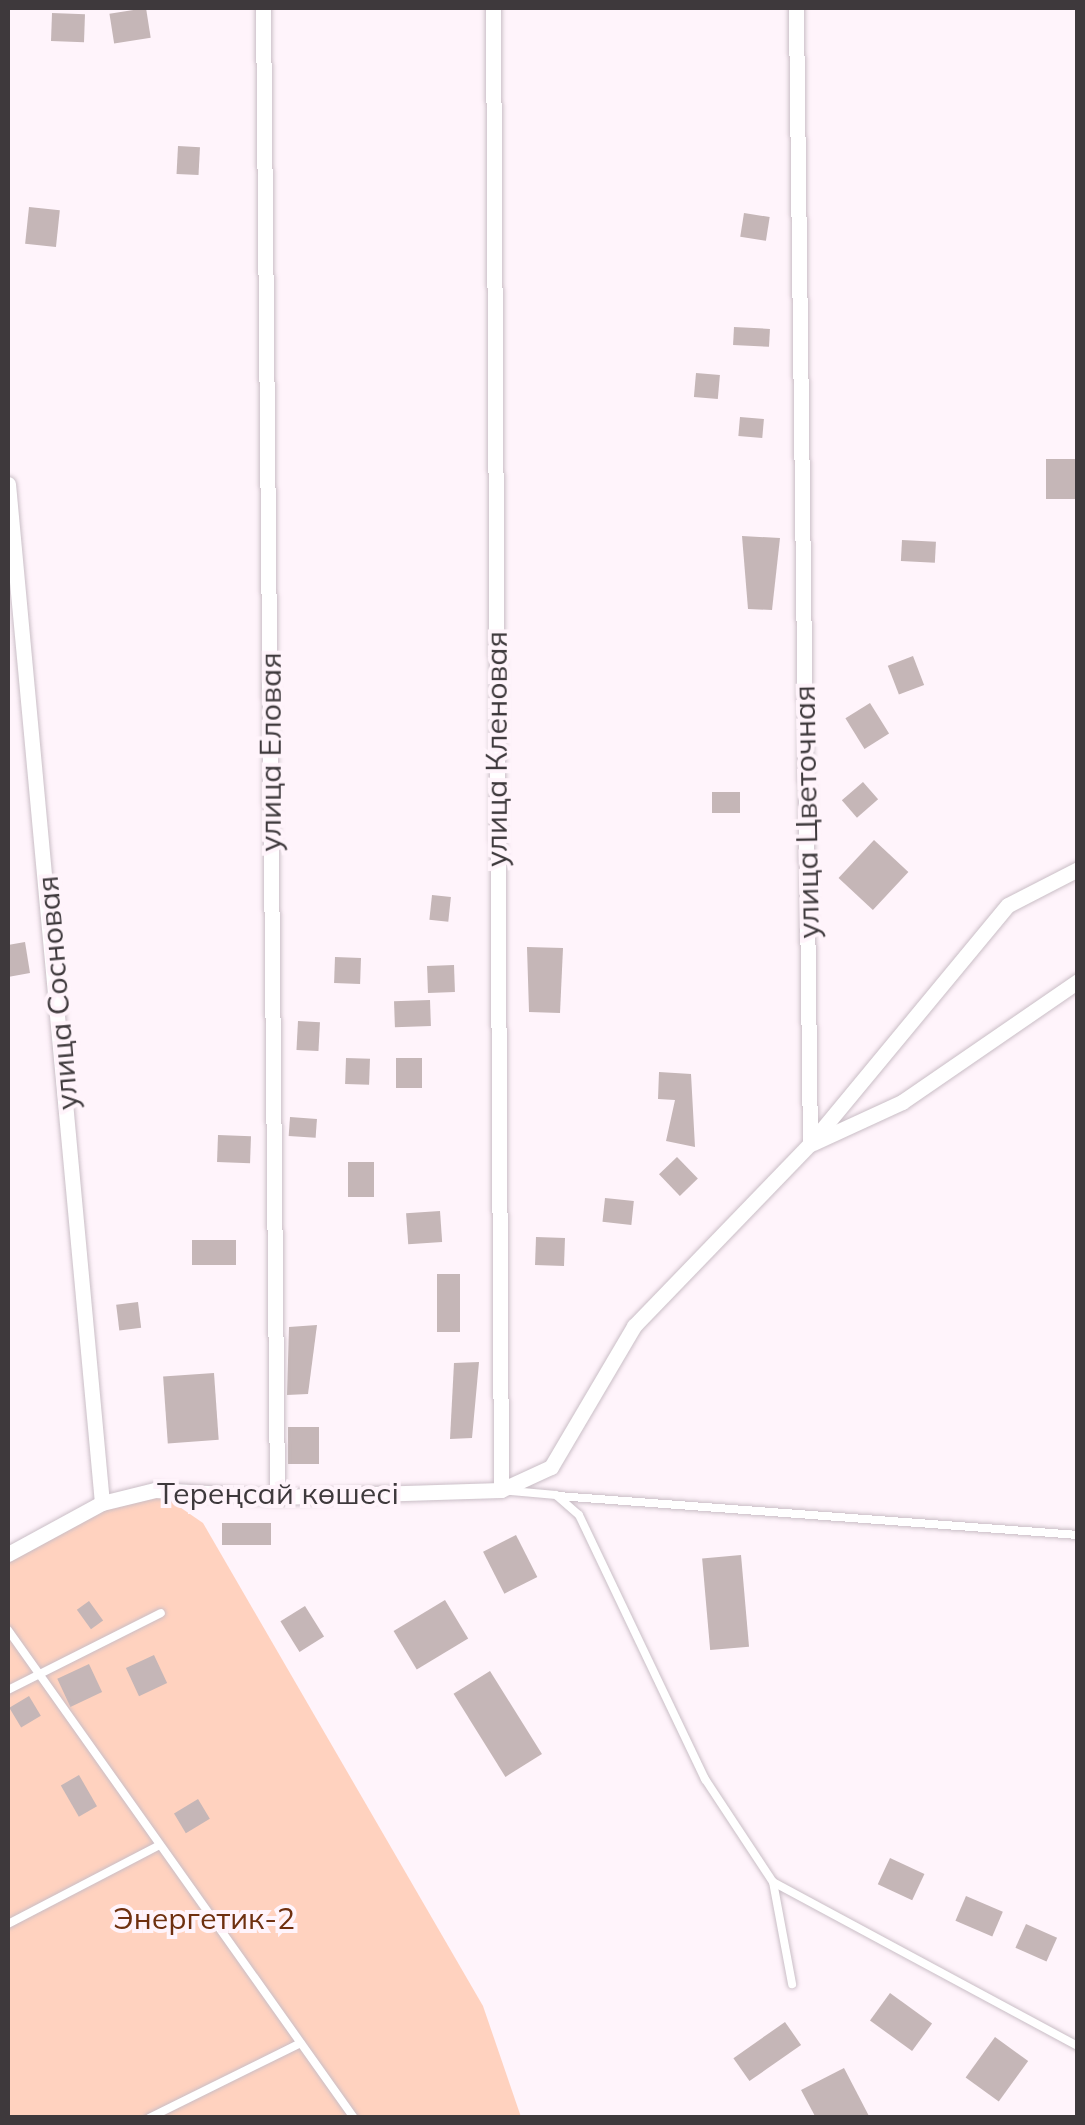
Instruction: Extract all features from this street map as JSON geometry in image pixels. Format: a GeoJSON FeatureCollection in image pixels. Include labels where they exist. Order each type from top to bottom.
{"type":"FeatureCollection","features":[{"type":"Feature","properties":{"kind":"street","name":"улица Еловая"},"geometry":{"type":"LineString","coordinates":[[263,8],[277,1497]]}},
{"type":"Feature","properties":{"kind":"street","name":"улица Кленовая"},"geometry":{"type":"LineString","coordinates":[[492,8],[502,1490]]}},
{"type":"Feature","properties":{"kind":"street","name":"улица Цветочная"},"geometry":{"type":"LineString","coordinates":[[796,8],[810,1144]]}},
{"type":"Feature","properties":{"kind":"street","name":"улица Сосновая"},"geometry":{"type":"LineString","coordinates":[[8,484],[102,1504]]}},
{"type":"Feature","properties":{"kind":"street"},"geometry":{"type":"LineString","coordinates":[[502,1490],[551,1467],[634,1326],[810,1144],[1008,905],[1078,869]]}},
{"type":"Feature","properties":{"kind":"street"},"geometry":{"type":"LineString","coordinates":[[810,1144],[902,1102],[1078,981]]}},
{"type":"Feature","properties":{"kind":"street","name":"Тереңсай көшесі"},"geometry":{"type":"LineString","coordinates":[[8,1554],[102,1504],[154,1490],[277,1497],[502,1490]]}},
{"type":"Feature","properties":{"kind":"lane"},"geometry":{"type":"LineString","coordinates":[[502,1490],[1078,1535]]}},
{"type":"Feature","properties":{"kind":"lane"},"geometry":{"type":"LineString","coordinates":[[556,1495],[579,1515],[705,1779],[773,1882],[792,1984]]}},
{"type":"Feature","properties":{"kind":"lane"},"geometry":{"type":"LineString","coordinates":[[8,1690],[162,1613]]}},
{"type":"Feature","properties":{"kind":"lane"},"geometry":{"type":"LineString","coordinates":[[8,1630],[354,2118]]}},
{"type":"Feature","properties":{"kind":"lane"},"geometry":{"type":"LineString","coordinates":[[8,1924],[160,1845]]}},
{"type":"Feature","properties":{"kind":"lane"},"geometry":{"type":"LineString","coordinates":[[773,1882],[1078,2046]]}},
{"type":"Feature","properties":{"kind":"lane"},"geometry":{"type":"LineString","coordinates":[[148,2118],[300,2043]]}},
{"type":"Feature","properties":{"kind":"green space","name":"Энергетик-2"},"geometry":{"type":"Polygon","coordinates":[[[155,1490],[203,1523],[483,2006],[521,2117],[8,2118],[8,1554],[102,1503],[155,1490]]]}},
{"type":"Feature","properties":{"kind":"building"},"geometry":{"type":"Polygon","coordinates":[[[146,8],[151,38],[114,43],[109,14],[146,8]]]}},
{"type":"Feature","properties":{"kind":"building"},"geometry":{"type":"Polygon","coordinates":[[[52,13],[85,14],[84,42],[51,41],[52,13]]]}},
{"type":"Feature","properties":{"kind":"building"},"geometry":{"type":"Polygon","coordinates":[[[178,146],[200,147],[199,175],[177,174],[178,146]]]}},
{"type":"Feature","properties":{"kind":"building"},"geometry":{"type":"Polygon","coordinates":[[[29,207],[60,210],[56,247],[25,244],[29,207]]]}},
{"type":"Feature","properties":{"kind":"building"},"geometry":{"type":"Polygon","coordinates":[[[744,213],[770,217],[766,241],[740,237],[744,213]]]}},
{"type":"Feature","properties":{"kind":"building"},"geometry":{"type":"Polygon","coordinates":[[[734,327],[770,329],[769,347],[733,345],[734,327]]]}},
{"type":"Feature","properties":{"kind":"building"},"geometry":{"type":"Polygon","coordinates":[[[696,373],[720,375],[718,399],[694,397],[696,373]]]}},
{"type":"Feature","properties":{"kind":"building"},"geometry":{"type":"Polygon","coordinates":[[[740,417],[764,419],[762,438],[738,436],[740,417]]]}},
{"type":"Feature","properties":{"kind":"building"},"geometry":{"type":"Polygon","coordinates":[[[1046,459],[1078,459],[1078,499],[1046,499],[1046,459]]]}},
{"type":"Feature","properties":{"kind":"building"},"geometry":{"type":"Polygon","coordinates":[[[742,536],[780,538],[772,610],[748,609],[742,536]]]}},
{"type":"Feature","properties":{"kind":"building"},"geometry":{"type":"Polygon","coordinates":[[[902,540],[936,542],[935,563],[901,561],[902,540]]]}},
{"type":"Feature","properties":{"kind":"building"},"geometry":{"type":"Polygon","coordinates":[[[913,656],[924,685],[899,695],[888,666],[913,656]]]}},
{"type":"Feature","properties":{"kind":"building"},"geometry":{"type":"Polygon","coordinates":[[[870,703],[889,734],[864,749],[845,718],[870,703]]]}},
{"type":"Feature","properties":{"kind":"building"},"geometry":{"type":"Polygon","coordinates":[[[863,782],[878,799],[857,818],[842,800],[863,782]]]}},
{"type":"Feature","properties":{"kind":"building"},"geometry":{"type":"Polygon","coordinates":[[[712,792],[740,792],[740,813],[712,813],[712,792]]]}},
{"type":"Feature","properties":{"kind":"building"},"geometry":{"type":"Polygon","coordinates":[[[874,840],[908,872],[873,910],[839,878],[874,840]]]}},
{"type":"Feature","properties":{"kind":"building"},"geometry":{"type":"Polygon","coordinates":[[[432,895],[451,897],[448,922],[429,920],[432,895]]]}},
{"type":"Feature","properties":{"kind":"building"},"geometry":{"type":"Polygon","coordinates":[[[25,942],[30,973],[8,977],[8,945],[25,942]]]}},
{"type":"Feature","properties":{"kind":"building"},"geometry":{"type":"Polygon","coordinates":[[[527,947],[563,948],[560,1013],[529,1012],[527,947]]]}},
{"type":"Feature","properties":{"kind":"building"},"geometry":{"type":"Polygon","coordinates":[[[335,957],[361,958],[360,984],[334,983],[335,957]]]}},
{"type":"Feature","properties":{"kind":"building"},"geometry":{"type":"Polygon","coordinates":[[[454,965],[455,992],[428,993],[427,966],[454,965]]]}},
{"type":"Feature","properties":{"kind":"building"},"geometry":{"type":"Polygon","coordinates":[[[430,1000],[431,1026],[395,1027],[394,1001],[430,1000]]]}},
{"type":"Feature","properties":{"kind":"building"},"geometry":{"type":"Polygon","coordinates":[[[298,1021],[320,1022],[318,1051],[296,1050],[298,1021]]]}},
{"type":"Feature","properties":{"kind":"building"},"geometry":{"type":"Polygon","coordinates":[[[346,1058],[370,1059],[369,1085],[345,1084],[346,1058]]]}},
{"type":"Feature","properties":{"kind":"building"},"geometry":{"type":"Polygon","coordinates":[[[396,1058],[422,1058],[422,1088],[396,1088],[396,1058]]]}},
{"type":"Feature","properties":{"kind":"building"},"geometry":{"type":"Polygon","coordinates":[[[659,1072],[691,1074],[695,1147],[666,1141],[675,1100],[658,1099],[659,1072]]]}},
{"type":"Feature","properties":{"kind":"building"},"geometry":{"type":"Polygon","coordinates":[[[290,1117],[317,1119],[316,1138],[289,1136],[290,1117]]]}},
{"type":"Feature","properties":{"kind":"building"},"geometry":{"type":"Polygon","coordinates":[[[218,1135],[251,1136],[250,1163],[217,1162],[218,1135]]]}},
{"type":"Feature","properties":{"kind":"building"},"geometry":{"type":"Polygon","coordinates":[[[677,1157],[698,1179],[680,1196],[659,1174],[677,1157]]]}},
{"type":"Feature","properties":{"kind":"building"},"geometry":{"type":"Polygon","coordinates":[[[348,1162],[374,1162],[374,1197],[348,1197],[348,1162]]]}},
{"type":"Feature","properties":{"kind":"building"},"geometry":{"type":"Polygon","coordinates":[[[605,1198],[634,1201],[631,1225],[602,1222],[605,1198]]]}},
{"type":"Feature","properties":{"kind":"building"},"geometry":{"type":"Polygon","coordinates":[[[440,1211],[442,1242],[408,1244],[406,1213],[440,1211]]]}},
{"type":"Feature","properties":{"kind":"building"},"geometry":{"type":"Polygon","coordinates":[[[536,1237],[565,1238],[564,1266],[535,1265],[536,1237]]]}},
{"type":"Feature","properties":{"kind":"building"},"geometry":{"type":"Polygon","coordinates":[[[192,1240],[236,1240],[236,1265],[192,1265],[192,1240]]]}},
{"type":"Feature","properties":{"kind":"building"},"geometry":{"type":"Polygon","coordinates":[[[437,1274],[460,1274],[460,1332],[437,1332],[437,1274]]]}},
{"type":"Feature","properties":{"kind":"building"},"geometry":{"type":"Polygon","coordinates":[[[138,1302],[141,1328],[119,1330],[116,1305],[138,1302]]]}},
{"type":"Feature","properties":{"kind":"building"},"geometry":{"type":"Polygon","coordinates":[[[317,1325],[308,1394],[287,1395],[289,1327],[317,1325]]]}},
{"type":"Feature","properties":{"kind":"building"},"geometry":{"type":"Polygon","coordinates":[[[479,1362],[472,1438],[450,1439],[454,1363],[479,1362]]]}},
{"type":"Feature","properties":{"kind":"building"},"geometry":{"type":"Polygon","coordinates":[[[214,1373],[219,1440],[168,1443],[163,1377],[214,1373]]]}},
{"type":"Feature","properties":{"kind":"building"},"geometry":{"type":"Polygon","coordinates":[[[288,1427],[319,1427],[319,1464],[288,1464],[288,1427]]]}},
{"type":"Feature","properties":{"kind":"building"},"geometry":{"type":"Polygon","coordinates":[[[222,1523],[271,1523],[271,1545],[222,1545],[222,1523]]]}},
{"type":"Feature","properties":{"kind":"building"},"geometry":{"type":"Polygon","coordinates":[[[516,1535],[537,1577],[504,1594],[483,1552],[516,1535]]]}},
{"type":"Feature","properties":{"kind":"building"},"geometry":{"type":"Polygon","coordinates":[[[741,1555],[749,1647],[710,1650],[702,1558],[741,1555]]]}},
{"type":"Feature","properties":{"kind":"building"},"geometry":{"type":"Polygon","coordinates":[[[445,1600],[468,1639],[417,1669],[394,1631],[445,1600]]]}},
{"type":"Feature","properties":{"kind":"building"},"geometry":{"type":"Polygon","coordinates":[[[89,1601],[103,1620],[91,1629],[77,1610],[89,1601]]]}},
{"type":"Feature","properties":{"kind":"building"},"geometry":{"type":"Polygon","coordinates":[[[305,1606],[324,1637],[299,1652],[280,1621],[305,1606]]]}},
{"type":"Feature","properties":{"kind":"building"},"geometry":{"type":"Polygon","coordinates":[[[154,1655],[167,1683],[139,1696],[126,1668],[154,1655]]]}},
{"type":"Feature","properties":{"kind":"building"},"geometry":{"type":"Polygon","coordinates":[[[89,1664],[102,1692],[70,1707],[57,1679],[89,1664]]]}},
{"type":"Feature","properties":{"kind":"building"},"geometry":{"type":"Polygon","coordinates":[[[490,1671],[542,1754],[505,1777],[454,1694],[490,1671]]]}},
{"type":"Feature","properties":{"kind":"building"},"geometry":{"type":"Polygon","coordinates":[[[29,1696],[41,1716],[21,1728],[9,1708],[29,1696]]]}},
{"type":"Feature","properties":{"kind":"building"},"geometry":{"type":"Polygon","coordinates":[[[79,1775],[97,1806],[79,1817],[61,1786],[79,1775]]]}},
{"type":"Feature","properties":{"kind":"building"},"geometry":{"type":"Polygon","coordinates":[[[198,1799],[210,1819],[186,1833],[174,1813],[198,1799]]]}},
{"type":"Feature","properties":{"kind":"building"},"geometry":{"type":"Polygon","coordinates":[[[890,1858],[924,1874],[912,1900],[878,1884],[890,1858]]]}},
{"type":"Feature","properties":{"kind":"building"},"geometry":{"type":"Polygon","coordinates":[[[966,1896],[1003,1912],[992,1936],[955,1921],[966,1896]]]}},
{"type":"Feature","properties":{"kind":"building"},"geometry":{"type":"Polygon","coordinates":[[[1026,1924],[1057,1938],[1046,1962],[1015,1948],[1026,1924]]]}},
{"type":"Feature","properties":{"kind":"building"},"geometry":{"type":"Polygon","coordinates":[[[890,1993],[932,2024],[912,2051],[870,2021],[890,1993]]]}},
{"type":"Feature","properties":{"kind":"building"},"geometry":{"type":"Polygon","coordinates":[[[785,2022],[801,2045],[749,2081],[733,2058],[785,2022]]]}},
{"type":"Feature","properties":{"kind":"building"},"geometry":{"type":"Polygon","coordinates":[[[995,2037],[1028,2061],[999,2102],[966,2077],[995,2037]]]}},
{"type":"Feature","properties":{"kind":"building"},"geometry":{"type":"Polygon","coordinates":[[[844,2068],[870,2118],[816,2118],[801,2090],[844,2068]]]}}]}
